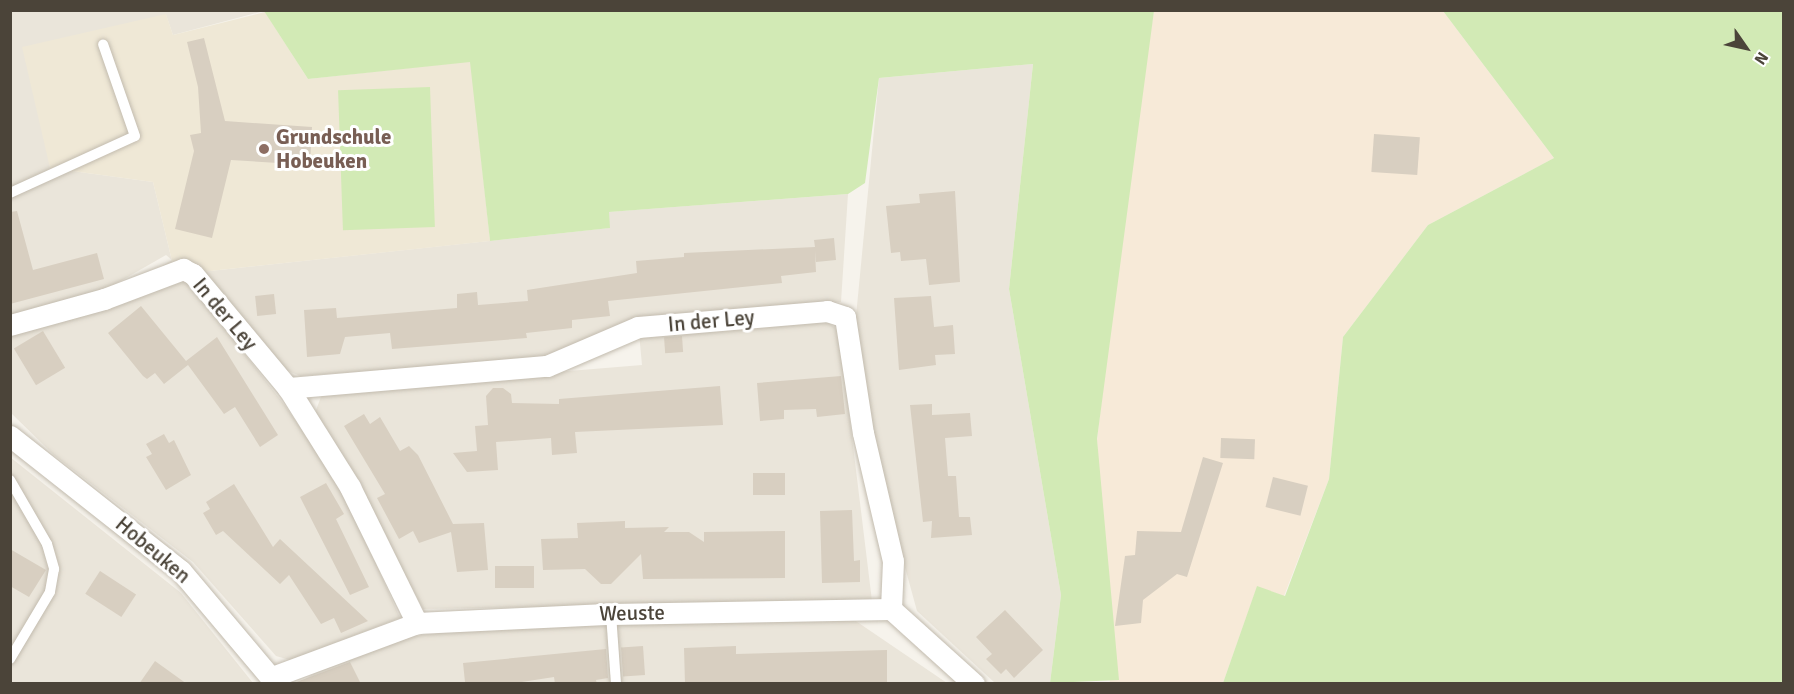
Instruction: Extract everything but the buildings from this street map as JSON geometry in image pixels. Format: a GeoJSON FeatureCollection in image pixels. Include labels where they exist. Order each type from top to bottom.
{"type":"FeatureCollection","features":[{"type":"Feature","properties":{"kind":"street","name":"In der Ley"},"geometry":{"type":"LineString","coordinates":[[10,325],[105,299],[183,269],[193,274],[288,388],[350,487],[417,623]]}},
{"type":"Feature","properties":{"kind":"street","name":"In der Ley"},"geometry":{"type":"LineString","coordinates":[[288,388],[546,366],[638,327],[827,311],[845,317],[862,433],[893,561],[891,609]]}},
{"type":"Feature","properties":{"kind":"street","name":"Hobeuken"},"geometry":{"type":"LineString","coordinates":[[12,443],[182,571],[274,680]]}},
{"type":"Feature","properties":{"kind":"street","name":"Weuste"},"geometry":{"type":"LineString","coordinates":[[274,680],[417,623],[611,614],[891,609]]}},
{"type":"Feature","properties":{"kind":"street"},"geometry":{"type":"LineString","coordinates":[[891,609],[974,684]]}},
{"type":"Feature","properties":{"kind":"lane"},"geometry":{"type":"LineString","coordinates":[[10,192],[135,136],[104,44]]}},
{"type":"Feature","properties":{"kind":"lane"},"geometry":{"type":"LineString","coordinates":[[10,480],[47,544],[54,569],[50,592],[10,659]]}},
{"type":"Feature","properties":{"kind":"lane"},"geometry":{"type":"LineString","coordinates":[[611,614],[616,684]]}},
{"type":"Feature","properties":{"kind":"shaded area"},"geometry":{"type":"Polygon","coordinates":[[[11,11],[264,11],[173,35],[166,15],[45,130],[50,168],[153,182],[172,260],[166,255],[91,298],[11,318],[11,11]]]}},
{"type":"Feature","properties":{"kind":"shaded area"},"geometry":{"type":"Polygon","coordinates":[[[1154,11],[1443,11],[1554,158],[1428,225],[1343,337],[1329,479],[1284,596],[1257,587],[1223,683],[1110,684],[1097,440],[1127,185],[1154,11]]]}},
{"type":"Feature","properties":{"kind":"shaded area","name":"Grundschule Hobeuken"},"geometry":{"type":"Polygon","coordinates":[[[265,12],[308,79],[471,61],[490,241],[201,272],[172,261],[153,182],[50,168],[22,47],[166,14],[173,35],[265,12]]]}},
{"type":"Feature","properties":{"kind":"shaded area"},"geometry":{"type":"Polygon","coordinates":[[[1033,64],[1009,289],[1061,595],[1050,683],[995,683],[917,611],[878,469],[854,337],[879,78],[1033,64]]]}},
{"type":"Feature","properties":{"kind":"shaded area"},"geometry":{"type":"Polygon","coordinates":[[[848,194],[841,302],[638,319],[544,358],[300,376],[284,369],[201,272],[609,228],[608,212],[848,194]]]}},
{"type":"Feature","properties":{"kind":"shaded area"},"geometry":{"type":"Polygon","coordinates":[[[172,260],[286,407],[344,491],[400,618],[290,660],[276,656],[193,562],[54,455],[11,413],[11,332],[84,314],[172,260]]]}},
{"type":"Feature","properties":{"kind":"shaded area"},"geometry":{"type":"Polygon","coordinates":[[[823,318],[839,331],[872,601],[423,609],[357,482],[315,413],[322,394],[335,390],[642,365],[639,333],[823,318]]]}},
{"type":"Feature","properties":{"kind":"shaded area"},"geometry":{"type":"Polygon","coordinates":[[[10,457],[181,593],[253,683],[11,683],[10,457]]]}},
{"type":"Feature","properties":{"kind":"shaded area"},"geometry":{"type":"Polygon","coordinates":[[[847,615],[947,683],[297,684],[346,654],[408,637],[498,625],[847,615]]]}},
{"type":"Feature","properties":{"kind":"green space"},"geometry":{"type":"Polygon","coordinates":[[[264,11],[1154,11],[1097,439],[1119,680],[1050,683],[1061,595],[1009,289],[1033,64],[879,78],[865,183],[848,194],[609,212],[610,228],[490,241],[470,62],[308,79],[264,11]]]}},
{"type":"Feature","properties":{"kind":"green space"},"geometry":{"type":"Polygon","coordinates":[[[1443,11],[1783,11],[1783,683],[1223,683],[1257,586],[1285,596],[1329,479],[1343,337],[1428,225],[1554,158],[1443,11]]]}},
{"type":"Feature","properties":{"kind":"green space"},"geometry":{"type":"Polygon","coordinates":[[[430,87],[435,227],[343,230],[338,90],[430,87]]]}},
{"type":"Feature","properties":{"kind":"place","name":"Grundschule Hobeuken"},"geometry":{"type":"Point","coordinates":[264,149]}}]}
